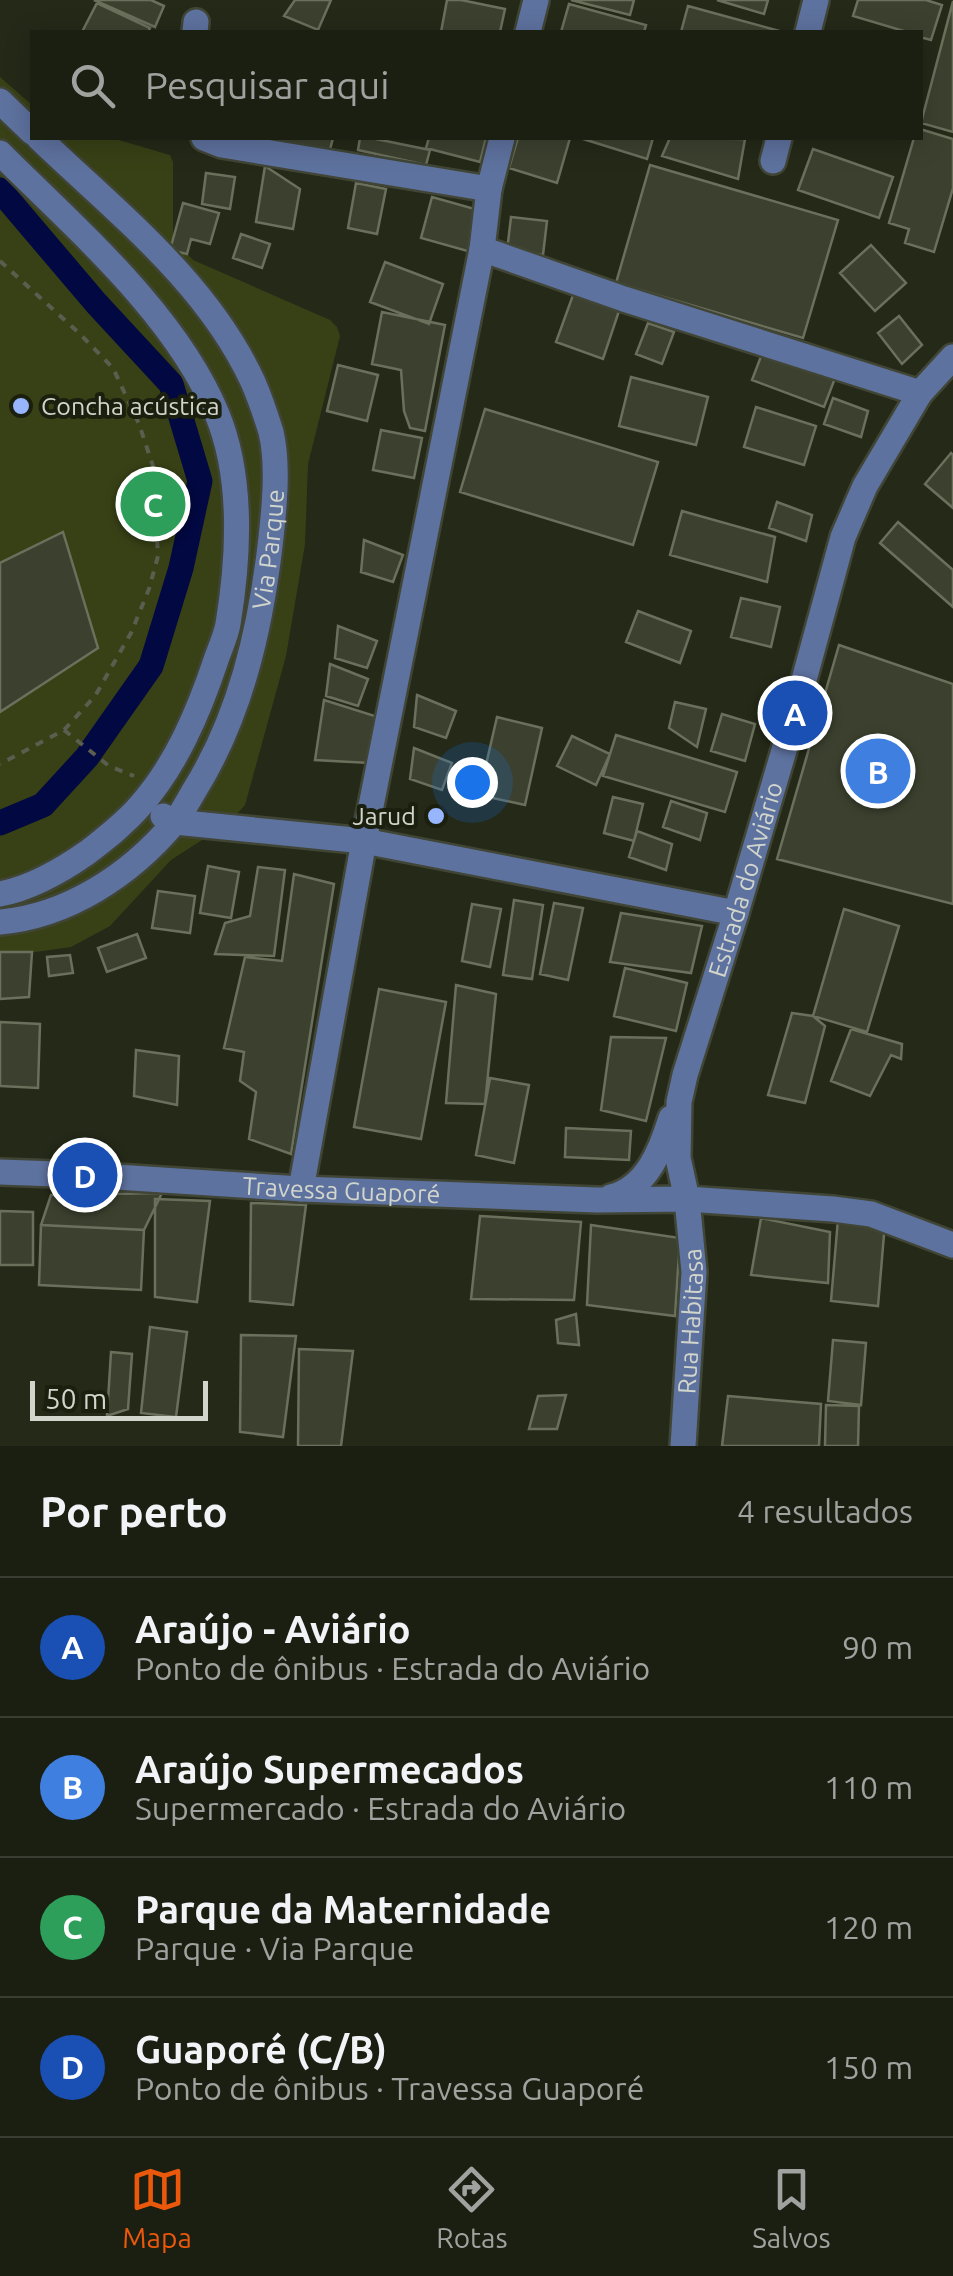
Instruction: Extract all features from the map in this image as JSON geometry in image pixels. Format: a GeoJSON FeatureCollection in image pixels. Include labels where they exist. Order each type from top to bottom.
{"type":"FeatureCollection","features":[{"type":"Feature","properties":{"kind":"street"},"geometry":{"type":"LineString","coordinates":[[528,30],[536,0]]}},
{"type":"Feature","properties":{"kind":"street"},"geometry":{"type":"LineString","coordinates":[[808,30],[816,0]]}},
{"type":"Feature","properties":{"kind":"street"},"geometry":{"type":"LineString","coordinates":[[0,100],[30,130]]}},
{"type":"Feature","properties":{"kind":"street","name":"Via Parque"},"geometry":{"type":"LineString","coordinates":[[0,922],[27,920],[107,885],[175,822],[208,770],[238,699],[264,602],[276,502],[271,435],[252,382],[214,316],[175,268],[41,140]]}},
{"type":"Feature","properties":{"kind":"street"},"geometry":{"type":"LineString","coordinates":[[209,140],[489,189]]}},
{"type":"Feature","properties":{"kind":"street"},"geometry":{"type":"LineString","coordinates":[[301,1188],[364,841],[501,140]]}},
{"type":"Feature","properties":{"kind":"street","name":"Via Parque"},"geometry":{"type":"LineString","coordinates":[[0,152],[154,311],[195,372],[217,414],[231,458],[237,528],[228,626],[206,692],[180,747],[140,806],[110,835],[72,864],[23,890],[0,894]]}},
{"type":"Feature","properties":{"kind":"street"},"geometry":{"type":"LineString","coordinates":[[482,249],[624,299],[920,393]]}},
{"type":"Feature","properties":{"kind":"street","name":"Estrada do Aviário"},"geometry":{"type":"LineString","coordinates":[[687,1199],[677,1131],[685,1075],[736,913],[843,537],[865,486],[920,393],[953,357]]}},
{"type":"Feature","properties":{"kind":"street"},"geometry":{"type":"LineString","coordinates":[[140,806],[175,822],[364,841],[736,913]]}},
{"type":"Feature","properties":{"kind":"street"},"geometry":{"type":"LineString","coordinates":[[597,1200],[629,1189],[653,1163],[685,1075]]}},
{"type":"Feature","properties":{"kind":"street","name":"Travessa Guaporé"},"geometry":{"type":"LineString","coordinates":[[0,1172],[833,1208],[871,1214],[953,1245]]}},
{"type":"Feature","properties":{"kind":"street","name":"Rua Habitasa"},"geometry":{"type":"LineString","coordinates":[[683,1446],[694,1272],[687,1199]]}},
{"type":"Feature","properties":{"kind":"path"},"geometry":{"type":"LineString","coordinates":[[0,261],[112,368],[139,424],[153,466],[158,556],[131,633],[95,696],[64,730],[0,764]]}},
{"type":"Feature","properties":{"kind":"path"},"geometry":{"type":"LineString","coordinates":[[64,730],[109,766]]}},
{"type":"Feature","properties":{"kind":"green space"},"geometry":{"type":"Polygon","coordinates":[[[0,77],[30,103],[30,140],[119,140],[170,155],[173,239],[193,260],[330,320],[340,336],[308,464],[305,544],[286,656],[245,805],[230,822],[171,860],[110,926],[71,947],[0,957],[0,77]]]}},
{"type":"Feature","properties":{"kind":"building"},"geometry":{"type":"Polygon","coordinates":[[[94,0],[151,0],[164,6],[155,27],[94,0]]]}},
{"type":"Feature","properties":{"kind":"building"},"geometry":{"type":"Polygon","coordinates":[[[295,0],[331,0],[318,30],[284,16],[295,0]]]}},
{"type":"Feature","properties":{"kind":"building"},"geometry":{"type":"Polygon","coordinates":[[[447,0],[505,9],[500,30],[441,30],[447,0]]]}},
{"type":"Feature","properties":{"kind":"building"},"geometry":{"type":"Polygon","coordinates":[[[571,0],[634,0],[630,15],[571,0]]]}},
{"type":"Feature","properties":{"kind":"building"},"geometry":{"type":"Polygon","coordinates":[[[717,0],[768,0],[764,14],[717,0]]]}},
{"type":"Feature","properties":{"kind":"building"},"geometry":{"type":"Polygon","coordinates":[[[858,0],[926,0],[942,5],[931,40],[923,38],[923,30],[900,30],[853,16],[858,0]]]}},
{"type":"Feature","properties":{"kind":"building"},"geometry":{"type":"Polygon","coordinates":[[[953,1],[953,132],[923,124],[953,1]]]}},
{"type":"Feature","properties":{"kind":"building"},"geometry":{"type":"Polygon","coordinates":[[[97,3],[150,28],[149,30],[83,30],[97,3]]]}},
{"type":"Feature","properties":{"kind":"building"},"geometry":{"type":"Polygon","coordinates":[[[569,4],[646,25],[645,30],[562,30],[569,4]]]}},
{"type":"Feature","properties":{"kind":"building"},"geometry":{"type":"Polygon","coordinates":[[[688,6],[776,30],[682,30],[688,6]]]}},
{"type":"Feature","properties":{"kind":"building"},"geometry":{"type":"Polygon","coordinates":[[[923,130],[953,139],[953,188],[934,252],[905,243],[909,229],[889,223],[913,140],[923,140],[923,130]]]}},
{"type":"Feature","properties":{"kind":"building"},"geometry":{"type":"Polygon","coordinates":[[[260,140],[332,140],[328,157],[260,140]]]}},
{"type":"Feature","properties":{"kind":"building"},"geometry":{"type":"Polygon","coordinates":[[[360,140],[381,140],[430,150],[426,165],[358,150],[360,140]]]}},
{"type":"Feature","properties":{"kind":"building"},"geometry":{"type":"Polygon","coordinates":[[[428,140],[486,140],[480,162],[426,148],[428,140]]]}},
{"type":"Feature","properties":{"kind":"building"},"geometry":{"type":"Polygon","coordinates":[[[517,140],[569,140],[557,183],[509,168],[517,140]]]}},
{"type":"Feature","properties":{"kind":"building"},"geometry":{"type":"Polygon","coordinates":[[[586,140],[652,140],[647,159],[586,140]]]}},
{"type":"Feature","properties":{"kind":"building"},"geometry":{"type":"Polygon","coordinates":[[[669,140],[745,140],[738,179],[662,156],[669,140]]]}},
{"type":"Feature","properties":{"kind":"building"},"geometry":{"type":"Polygon","coordinates":[[[813,149],[893,177],[879,218],[798,190],[813,149]]]}},
{"type":"Feature","properties":{"kind":"building"},"geometry":{"type":"Polygon","coordinates":[[[650,165],[838,220],[803,338],[616,283],[650,165]]]}},
{"type":"Feature","properties":{"kind":"building"},"geometry":{"type":"Polygon","coordinates":[[[265,166],[300,189],[293,229],[256,222],[265,166]]]}},
{"type":"Feature","properties":{"kind":"building"},"geometry":{"type":"Polygon","coordinates":[[[206,173],[235,177],[230,209],[202,204],[206,173]]]}},
{"type":"Feature","properties":{"kind":"building"},"geometry":{"type":"Polygon","coordinates":[[[356,183],[386,189],[377,234],[348,228],[356,183]]]}},
{"type":"Feature","properties":{"kind":"building"},"geometry":{"type":"Polygon","coordinates":[[[432,197],[482,211],[471,252],[421,238],[432,197]]]}},
{"type":"Feature","properties":{"kind":"building"},"geometry":{"type":"Polygon","coordinates":[[[183,203],[219,213],[210,244],[191,239],[187,254],[170,250],[183,203]]]}},
{"type":"Feature","properties":{"kind":"building"},"geometry":{"type":"Polygon","coordinates":[[[511,217],[547,221],[543,255],[507,251],[511,217]]]}},
{"type":"Feature","properties":{"kind":"building"},"geometry":{"type":"Polygon","coordinates":[[[241,234],[270,244],[262,268],[233,258],[241,234]]]}},
{"type":"Feature","properties":{"kind":"building"},"geometry":{"type":"Polygon","coordinates":[[[871,245],[906,283],[875,311],[840,273],[871,245]]]}},
{"type":"Feature","properties":{"kind":"building"},"geometry":{"type":"Polygon","coordinates":[[[385,262],[443,284],[429,324],[370,302],[385,262]]]}},
{"type":"Feature","properties":{"kind":"building"},"geometry":{"type":"Polygon","coordinates":[[[573,295],[619,311],[603,359],[556,342],[573,295]]]}},
{"type":"Feature","properties":{"kind":"building"},"geometry":{"type":"Polygon","coordinates":[[[382,312],[445,325],[425,431],[410,428],[404,411],[401,370],[372,364],[382,312]]]}},
{"type":"Feature","properties":{"kind":"building"},"geometry":{"type":"Polygon","coordinates":[[[899,316],[922,345],[902,364],[878,333],[899,316]]]}},
{"type":"Feature","properties":{"kind":"building"},"geometry":{"type":"Polygon","coordinates":[[[648,323],[674,332],[662,364],[636,354],[648,323]]]}},
{"type":"Feature","properties":{"kind":"building"},"geometry":{"type":"Polygon","coordinates":[[[765,346],[837,373],[824,407],[752,380],[765,346]]]}},
{"type":"Feature","properties":{"kind":"building"},"geometry":{"type":"Polygon","coordinates":[[[338,365],[378,375],[367,421],[327,411],[338,365]]]}},
{"type":"Feature","properties":{"kind":"building"},"geometry":{"type":"Polygon","coordinates":[[[631,377],[708,397],[696,445],[619,426],[631,377]]]}},
{"type":"Feature","properties":{"kind":"building"},"geometry":{"type":"Polygon","coordinates":[[[833,398],[868,411],[861,437],[824,424],[833,398]]]}},
{"type":"Feature","properties":{"kind":"building"},"geometry":{"type":"Polygon","coordinates":[[[756,407],[816,426],[804,465],[744,447],[756,407]]]}},
{"type":"Feature","properties":{"kind":"building"},"geometry":{"type":"Polygon","coordinates":[[[485,409],[658,462],[633,545],[460,492],[485,409]]]}},
{"type":"Feature","properties":{"kind":"building"},"geometry":{"type":"Polygon","coordinates":[[[381,430],[422,438],[414,478],[373,470],[381,430]]]}},
{"type":"Feature","properties":{"kind":"building"},"geometry":{"type":"Polygon","coordinates":[[[953,455],[953,508],[925,484],[953,455]]]}},
{"type":"Feature","properties":{"kind":"building"},"geometry":{"type":"Polygon","coordinates":[[[777,502],[812,515],[806,541],[769,528],[777,502]]]}},
{"type":"Feature","properties":{"kind":"building"},"geometry":{"type":"Polygon","coordinates":[[[682,511],[775,537],[767,582],[670,555],[682,511]]]}},
{"type":"Feature","properties":{"kind":"building"},"geometry":{"type":"Polygon","coordinates":[[[898,522],[953,570],[953,607],[880,543],[898,522]]]}},
{"type":"Feature","properties":{"kind":"building"},"geometry":{"type":"Polygon","coordinates":[[[63,532],[98,648],[0,712],[0,563],[63,532]]]}},
{"type":"Feature","properties":{"kind":"building"},"geometry":{"type":"Polygon","coordinates":[[[364,540],[403,555],[393,582],[361,572],[364,540]]]}},
{"type":"Feature","properties":{"kind":"building"},"geometry":{"type":"Polygon","coordinates":[[[741,598],[780,607],[771,647],[731,637],[741,598]]]}},
{"type":"Feature","properties":{"kind":"building"},"geometry":{"type":"Polygon","coordinates":[[[638,611],[691,631],[680,663],[626,642],[638,611]]]}},
{"type":"Feature","properties":{"kind":"building"},"geometry":{"type":"Polygon","coordinates":[[[338,626],[377,641],[367,668],[335,658],[338,626]]]}},
{"type":"Feature","properties":{"kind":"building"},"geometry":{"type":"Polygon","coordinates":[[[839,645],[953,684],[953,904],[777,859],[839,645]]]}},
{"type":"Feature","properties":{"kind":"building"},"geometry":{"type":"Polygon","coordinates":[[[330,664],[368,679],[358,706],[326,696],[330,664]]]}},
{"type":"Feature","properties":{"kind":"building"},"geometry":{"type":"Polygon","coordinates":[[[417,695],[456,711],[446,738],[414,727],[417,695]]]}},
{"type":"Feature","properties":{"kind":"building"},"geometry":{"type":"Polygon","coordinates":[[[324,700],[378,717],[369,763],[315,760],[324,700]]]}},
{"type":"Feature","properties":{"kind":"building"},"geometry":{"type":"Polygon","coordinates":[[[675,702],[706,709],[697,747],[669,728],[675,702]]]}},
{"type":"Feature","properties":{"kind":"building"},"geometry":{"type":"Polygon","coordinates":[[[722,714],[755,724],[745,761],[711,751],[722,714]]]}},
{"type":"Feature","properties":{"kind":"building"},"geometry":{"type":"Polygon","coordinates":[[[497,717],[542,728],[525,805],[479,795],[497,717]]]}},
{"type":"Feature","properties":{"kind":"building"},"geometry":{"type":"Polygon","coordinates":[[[616,735],[737,772],[725,812],[603,776],[616,735]]]}},
{"type":"Feature","properties":{"kind":"building"},"geometry":{"type":"Polygon","coordinates":[[[572,736],[610,754],[596,785],[557,766],[572,736]]]}},
{"type":"Feature","properties":{"kind":"building"},"geometry":{"type":"Polygon","coordinates":[[[414,748],[452,763],[442,790],[410,779],[414,748]]]}},
{"type":"Feature","properties":{"kind":"building"},"geometry":{"type":"Polygon","coordinates":[[[613,797],[643,804],[634,841],[604,833],[613,797]]]}},
{"type":"Feature","properties":{"kind":"building"},"geometry":{"type":"Polygon","coordinates":[[[671,801],[707,813],[700,840],[663,827],[671,801]]]}},
{"type":"Feature","properties":{"kind":"building"},"geometry":{"type":"Polygon","coordinates":[[[637,831],[672,844],[666,870],[629,857],[637,831]]]}},
{"type":"Feature","properties":{"kind":"building"},"geometry":{"type":"Polygon","coordinates":[[[208,866],[239,872],[231,918],[200,913],[208,866]]]}},
{"type":"Feature","properties":{"kind":"building"},"geometry":{"type":"Polygon","coordinates":[[[258,867],[285,870],[274,956],[215,954],[225,923],[250,916],[258,867]]]}},
{"type":"Feature","properties":{"kind":"building"},"geometry":{"type":"Polygon","coordinates":[[[294,874],[334,884],[291,1154],[249,1139],[256,1092],[240,1081],[244,1052],[224,1048],[245,957],[282,961],[294,874]]]}},
{"type":"Feature","properties":{"kind":"building"},"geometry":{"type":"Polygon","coordinates":[[[158,891],[195,896],[190,933],[152,928],[158,891]]]}},
{"type":"Feature","properties":{"kind":"building"},"geometry":{"type":"Polygon","coordinates":[[[514,900],[543,905],[532,979],[503,975],[514,900]]]}},
{"type":"Feature","properties":{"kind":"building"},"geometry":{"type":"Polygon","coordinates":[[[554,903],[583,908],[568,980],[540,974],[554,903]]]}},
{"type":"Feature","properties":{"kind":"building"},"geometry":{"type":"Polygon","coordinates":[[[472,904],[501,909],[490,967],[462,961],[472,904]]]}},
{"type":"Feature","properties":{"kind":"building"},"geometry":{"type":"Polygon","coordinates":[[[844,909],[899,926],[867,1032],[813,1016],[844,909]]]}},
{"type":"Feature","properties":{"kind":"building"},"geometry":{"type":"Polygon","coordinates":[[[621,913],[702,926],[691,973],[610,962],[621,913]]]}},
{"type":"Feature","properties":{"kind":"building"},"geometry":{"type":"Polygon","coordinates":[[[137,934],[146,958],[107,972],[98,948],[137,934]]]}},
{"type":"Feature","properties":{"kind":"building"},"geometry":{"type":"Polygon","coordinates":[[[0,952],[32,952],[29,997],[0,999],[0,952]]]}},
{"type":"Feature","properties":{"kind":"building"},"geometry":{"type":"Polygon","coordinates":[[[70,955],[73,973],[49,976],[47,957],[70,955]]]}},
{"type":"Feature","properties":{"kind":"building"},"geometry":{"type":"Polygon","coordinates":[[[625,968],[687,983],[676,1031],[614,1016],[625,968]]]}},
{"type":"Feature","properties":{"kind":"building"},"geometry":{"type":"Polygon","coordinates":[[[456,985],[496,994],[485,1104],[446,1103],[456,985]]]}},
{"type":"Feature","properties":{"kind":"building"},"geometry":{"type":"Polygon","coordinates":[[[379,989],[446,1002],[421,1139],[354,1127],[379,989]]]}},
{"type":"Feature","properties":{"kind":"building"},"geometry":{"type":"Polygon","coordinates":[[[792,1013],[813,1016],[825,1026],[805,1103],[768,1095],[792,1013]]]}},
{"type":"Feature","properties":{"kind":"building"},"geometry":{"type":"Polygon","coordinates":[[[0,1022],[40,1024],[38,1088],[0,1086],[0,1022]]]}},
{"type":"Feature","properties":{"kind":"building"},"geometry":{"type":"Polygon","coordinates":[[[851,1029],[902,1044],[901,1059],[891,1055],[870,1096],[831,1081],[851,1029]]]}},
{"type":"Feature","properties":{"kind":"building"},"geometry":{"type":"Polygon","coordinates":[[[611,1037],[666,1038],[646,1121],[601,1110],[611,1037]]]}},
{"type":"Feature","properties":{"kind":"building"},"geometry":{"type":"Polygon","coordinates":[[[136,1050],[179,1056],[177,1105],[134,1096],[136,1050]]]}},
{"type":"Feature","properties":{"kind":"building"},"geometry":{"type":"Polygon","coordinates":[[[490,1078],[529,1085],[514,1163],[476,1155],[490,1078]]]}},
{"type":"Feature","properties":{"kind":"building"},"geometry":{"type":"Polygon","coordinates":[[[566,1128],[631,1131],[629,1160],[565,1157],[566,1128]]]}},
{"type":"Feature","properties":{"kind":"building"},"geometry":{"type":"Polygon","coordinates":[[[162,1193],[144,1230],[41,1225],[51,1195],[162,1193]]]}},
{"type":"Feature","properties":{"kind":"building"},"geometry":{"type":"Polygon","coordinates":[[[155,1199],[210,1201],[197,1302],[155,1297],[155,1199]]]}},
{"type":"Feature","properties":{"kind":"building"},"geometry":{"type":"Polygon","coordinates":[[[251,1203],[306,1205],[293,1305],[250,1301],[251,1203]]]}},
{"type":"Feature","properties":{"kind":"building"},"geometry":{"type":"Polygon","coordinates":[[[0,1211],[33,1212],[33,1265],[0,1265],[0,1211]]]}},
{"type":"Feature","properties":{"kind":"building"},"geometry":{"type":"Polygon","coordinates":[[[480,1216],[581,1222],[574,1300],[471,1299],[480,1216]]]}},
{"type":"Feature","properties":{"kind":"building"},"geometry":{"type":"Polygon","coordinates":[[[761,1218],[830,1232],[828,1283],[751,1275],[761,1218]]]}},
{"type":"Feature","properties":{"kind":"building"},"geometry":{"type":"Polygon","coordinates":[[[838,1219],[885,1223],[878,1306],[831,1301],[838,1219]]]}},
{"type":"Feature","properties":{"kind":"building"},"geometry":{"type":"Polygon","coordinates":[[[41,1225],[144,1230],[141,1290],[39,1285],[41,1225]]]}},
{"type":"Feature","properties":{"kind":"building"},"geometry":{"type":"Polygon","coordinates":[[[591,1225],[680,1238],[675,1316],[587,1305],[591,1225]]]}},
{"type":"Feature","properties":{"kind":"building"},"geometry":{"type":"Polygon","coordinates":[[[576,1314],[579,1345],[558,1343],[556,1320],[576,1314]]]}},
{"type":"Feature","properties":{"kind":"building"},"geometry":{"type":"Polygon","coordinates":[[[150,1327],[187,1332],[176,1417],[141,1413],[150,1327]]]}},
{"type":"Feature","properties":{"kind":"building"},"geometry":{"type":"Polygon","coordinates":[[[241,1335],[296,1336],[283,1437],[240,1432],[241,1335]]]}},
{"type":"Feature","properties":{"kind":"building"},"geometry":{"type":"Polygon","coordinates":[[[833,1340],[866,1343],[861,1405],[828,1401],[833,1340]]]}},
{"type":"Feature","properties":{"kind":"building"},"geometry":{"type":"Polygon","coordinates":[[[299,1349],[353,1351],[341,1446],[298,1446],[299,1349]]]}},
{"type":"Feature","properties":{"kind":"building"},"geometry":{"type":"Polygon","coordinates":[[[111,1352],[132,1354],[128,1409],[107,1416],[111,1352]]]}},
{"type":"Feature","properties":{"kind":"building"},"geometry":{"type":"Polygon","coordinates":[[[566,1395],[557,1429],[529,1429],[538,1396],[566,1395]]]}},
{"type":"Feature","properties":{"kind":"building"},"geometry":{"type":"Polygon","coordinates":[[[728,1396],[821,1404],[819,1446],[722,1446],[728,1396]]]}},
{"type":"Feature","properties":{"kind":"building"},"geometry":{"type":"Polygon","coordinates":[[[826,1405],[859,1406],[858,1446],[825,1446],[826,1405]]]}},
{"type":"Feature","properties":{"kind":"waterway"},"geometry":{"type":"LineString","coordinates":[[0,190],[171,384],[200,481],[181,568],[151,666],[87,757],[43,805],[0,823]]}},
{"type":"Feature","properties":{"kind":"place","name":"Concha acústica"},"geometry":{"type":"Point","coordinates":[21,406]}},
{"type":"Feature","properties":{"kind":"place","name":"Parque da Maternidade"},"geometry":{"type":"Point","coordinates":[153,504]}},
{"type":"Feature","properties":{"kind":"place","name":"Araújo - Aviário"},"geometry":{"type":"Point","coordinates":[795,713]}},
{"type":"Feature","properties":{"kind":"place","name":"Araújo Supermecados"},"geometry":{"type":"Point","coordinates":[878,771]}},
{"type":"Feature","properties":{"kind":"place","name":"Jarud"},"geometry":{"type":"Point","coordinates":[436,816]}},
{"type":"Feature","properties":{"kind":"place","name":"Guaporé (C/B)"},"geometry":{"type":"Point","coordinates":[85,1175]}}]}
